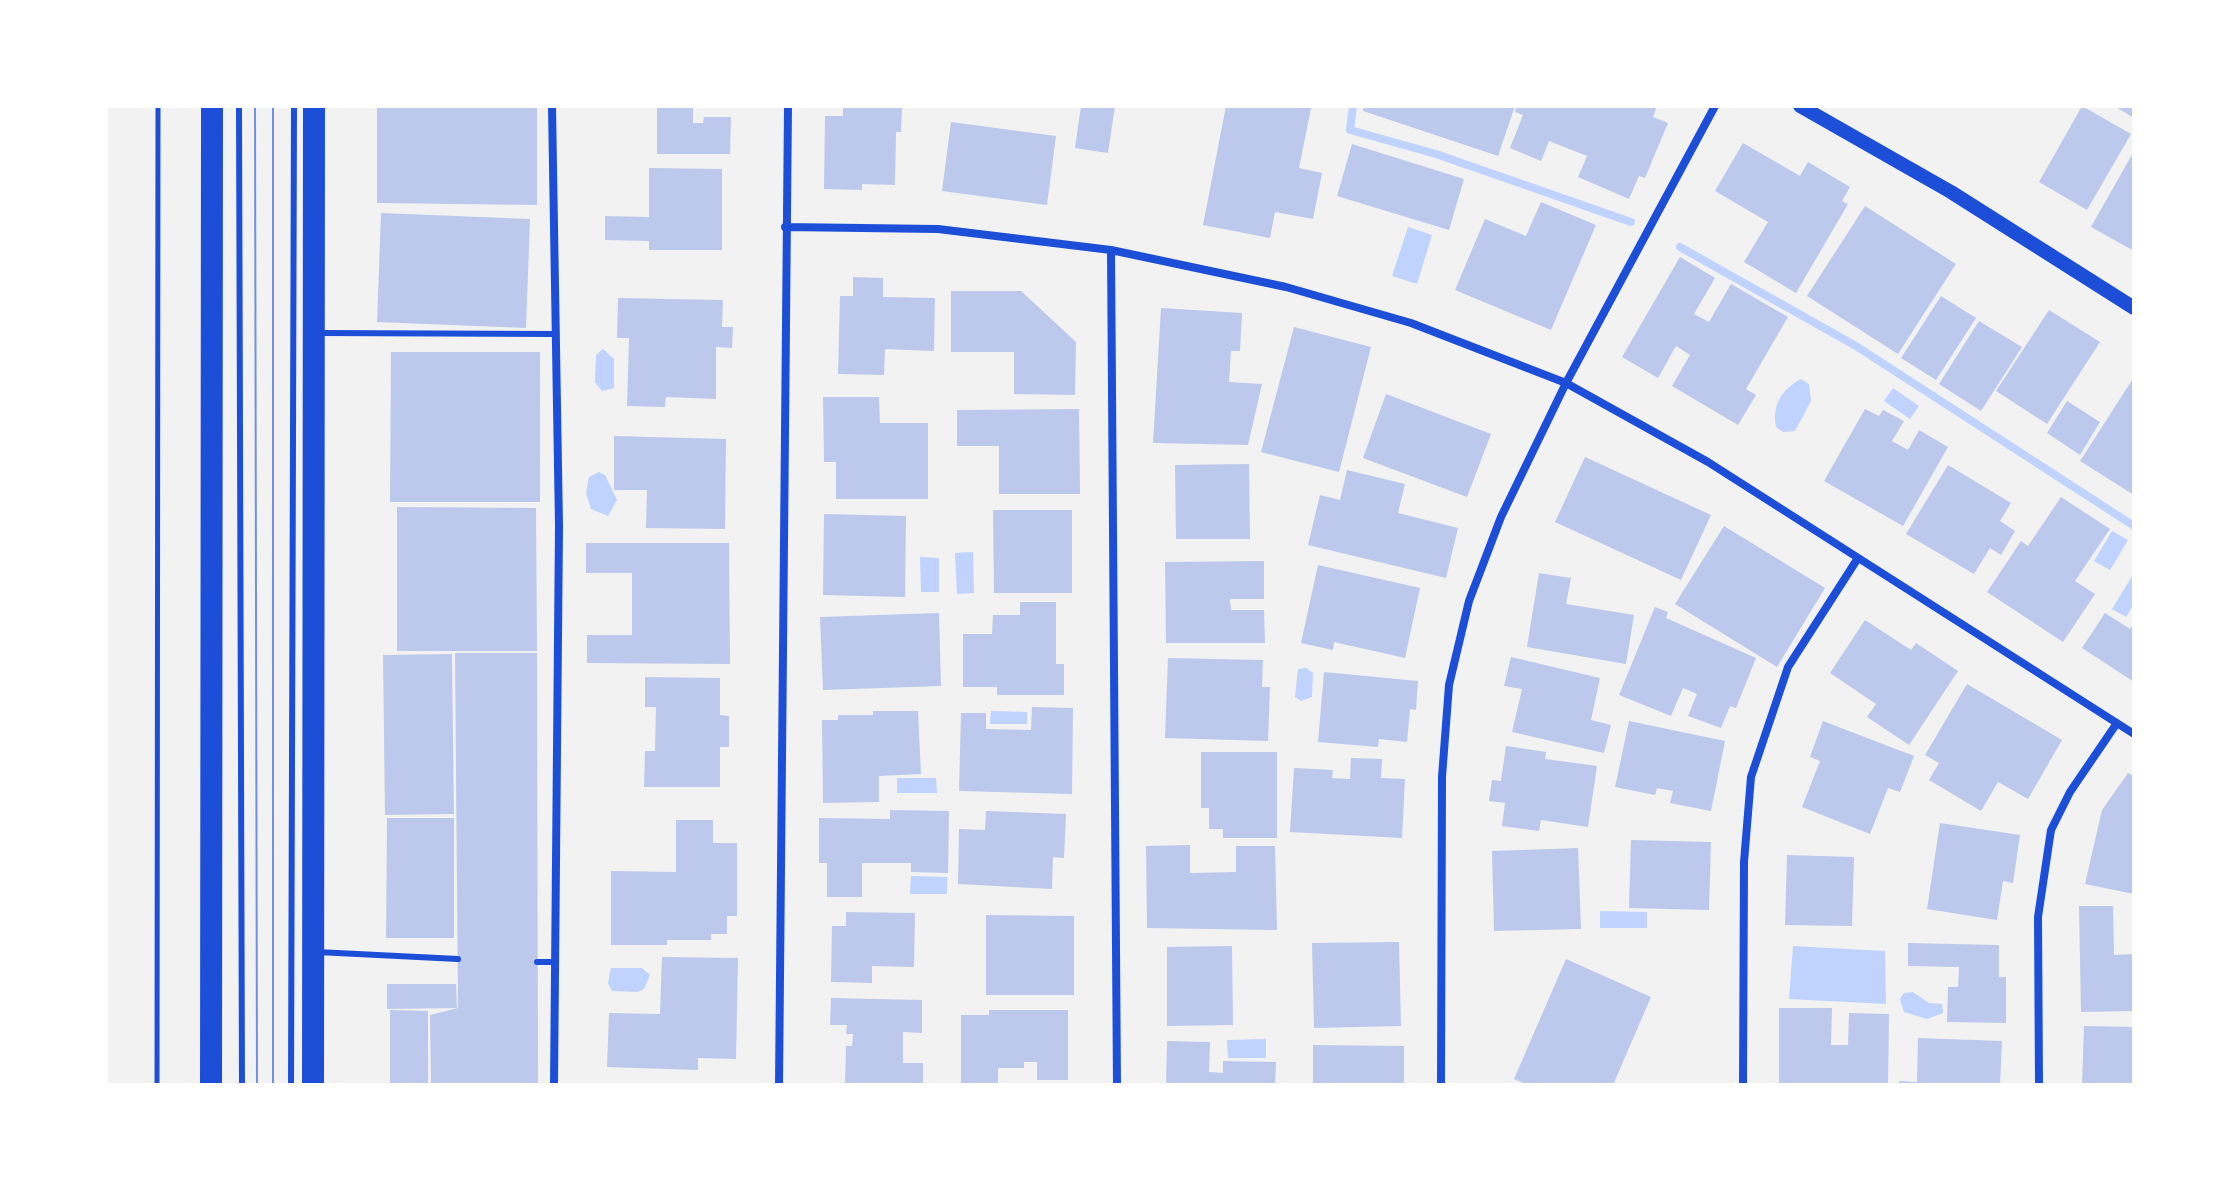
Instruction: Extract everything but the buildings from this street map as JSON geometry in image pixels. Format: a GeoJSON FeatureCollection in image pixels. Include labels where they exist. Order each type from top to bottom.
{"type":"FeatureCollection","features":[{"type":"Feature","properties":{"kind":"highway"},"geometry":{"type":"LineString","coordinates":[[211,1085],[212,106]]}},
{"type":"Feature","properties":{"kind":"highway"},"geometry":{"type":"LineString","coordinates":[[313,1085],[314,106]]}},
{"type":"Feature","properties":{"kind":"street"},"geometry":{"type":"LineString","coordinates":[[552,106],[559,526],[554,1085]]}},
{"type":"Feature","properties":{"kind":"street"},"geometry":{"type":"LineString","coordinates":[[779,1085],[788,106]]}},
{"type":"Feature","properties":{"kind":"street"},"geometry":{"type":"LineString","coordinates":[[1441,1085],[1442,777],[1449,685],[1469,601],[1501,517],[1566,383],[1715,106]]}},
{"type":"Feature","properties":{"kind":"street"},"geometry":{"type":"LineString","coordinates":[[1800,106],[1951,192],[2134,308]]}},
{"type":"Feature","properties":{"kind":"street"},"geometry":{"type":"LineString","coordinates":[[785,227],[938,229],[1111,250],[1286,287],[1411,323],[1566,383],[1708,462],[2134,734]]}},
{"type":"Feature","properties":{"kind":"street"},"geometry":{"type":"LineString","coordinates":[[1111,250],[1117,1085]]}},
{"type":"Feature","properties":{"kind":"street"},"geometry":{"type":"LineString","coordinates":[[1743,1085],[1744,862],[1751,777],[1788,667],[1858,558]]}},
{"type":"Feature","properties":{"kind":"street"},"geometry":{"type":"LineString","coordinates":[[2039,1085],[2038,917],[2051,830],[2070,792],[2117,723]]}},
{"type":"Feature","properties":{"kind":"lane"},"geometry":{"type":"LineString","coordinates":[[239,106],[242,1085]]}},
{"type":"Feature","properties":{"kind":"lane"},"geometry":{"type":"LineString","coordinates":[[291,1085],[294,106]]}},
{"type":"Feature","properties":{"kind":"lane"},"geometry":{"type":"LineString","coordinates":[[312,333],[554,334]]}},
{"type":"Feature","properties":{"kind":"lane"},"geometry":{"type":"LineString","coordinates":[[313,952],[458,959]]}},
{"type":"Feature","properties":{"kind":"lane"},"geometry":{"type":"LineString","coordinates":[[537,962],[554,962]]}},
{"type":"Feature","properties":{"kind":"path"},"geometry":{"type":"LineString","coordinates":[[157,1085],[158,106]]}},
{"type":"Feature","properties":{"kind":"water"},"geometry":{"type":"Polygon","coordinates":[[[1408,227],[1432,235],[1417,284],[1392,276],[1408,227]]]}},
{"type":"Feature","properties":{"kind":"water"},"geometry":{"type":"Polygon","coordinates":[[[603,349],[614,359],[614,388],[602,391],[595,382],[596,355],[603,349]]]}},
{"type":"Feature","properties":{"kind":"water"},"geometry":{"type":"Polygon","coordinates":[[[1801,379],[1809,384],[1811,401],[1795,431],[1783,432],[1776,427],[1777,405],[1783,393],[1801,379]]]}},
{"type":"Feature","properties":{"kind":"water"},"geometry":{"type":"Polygon","coordinates":[[[1893,388],[1919,406],[1910,419],[1884,401],[1893,388]]]}},
{"type":"Feature","properties":{"kind":"water"},"geometry":{"type":"Polygon","coordinates":[[[599,472],[605,475],[617,500],[608,516],[591,509],[586,493],[589,477],[599,472]]]}},
{"type":"Feature","properties":{"kind":"water"},"geometry":{"type":"Polygon","coordinates":[[[2112,531],[2128,540],[2110,570],[2094,561],[2112,531]]]}},
{"type":"Feature","properties":{"kind":"water"},"geometry":{"type":"Polygon","coordinates":[[[973,552],[974,593],[957,594],[955,553],[973,552]]]}},
{"type":"Feature","properties":{"kind":"water"},"geometry":{"type":"Polygon","coordinates":[[[920,557],[939,558],[939,592],[921,592],[920,557]]]}},
{"type":"Feature","properties":{"kind":"water"},"geometry":{"type":"Polygon","coordinates":[[[2134,573],[2134,604],[2126,617],[2112,609],[2134,573]]]}},
{"type":"Feature","properties":{"kind":"water"},"geometry":{"type":"Polygon","coordinates":[[[1306,668],[1313,673],[1312,697],[1301,701],[1295,697],[1298,669],[1306,668]]]}},
{"type":"Feature","properties":{"kind":"water"},"geometry":{"type":"Polygon","coordinates":[[[991,711],[1027,712],[1027,724],[990,724],[991,711]]]}},
{"type":"Feature","properties":{"kind":"water"},"geometry":{"type":"Polygon","coordinates":[[[897,778],[936,778],[937,793],[897,793],[897,778]]]}},
{"type":"Feature","properties":{"kind":"water"},"geometry":{"type":"Polygon","coordinates":[[[911,876],[947,877],[947,894],[910,894],[911,876]]]}},
{"type":"Feature","properties":{"kind":"water"},"geometry":{"type":"Polygon","coordinates":[[[1600,911],[1647,912],[1647,928],[1600,928],[1600,911]]]}},
{"type":"Feature","properties":{"kind":"water"},"geometry":{"type":"Polygon","coordinates":[[[1793,946],[1885,951],[1886,1004],[1789,999],[1793,946]]]}},
{"type":"Feature","properties":{"kind":"water"},"geometry":{"type":"Polygon","coordinates":[[[611,968],[642,968],[650,975],[644,989],[638,992],[612,991],[608,983],[611,968]]]}},
{"type":"Feature","properties":{"kind":"water"},"geometry":{"type":"Polygon","coordinates":[[[1913,992],[1929,1003],[1942,1004],[1943,1013],[1927,1019],[1904,1012],[1900,999],[1904,993],[1913,992]]]}},
{"type":"Feature","properties":{"kind":"water"},"geometry":{"type":"Polygon","coordinates":[[[1266,1039],[1266,1058],[1228,1058],[1227,1040],[1266,1039]]]}},
{"type":"Feature","properties":{"kind":"waterway"},"geometry":{"type":"LineString","coordinates":[[1353,106],[1350,130],[1436,154],[1631,222]]}},
{"type":"Feature","properties":{"kind":"waterway"},"geometry":{"type":"LineString","coordinates":[[1680,247],[1856,346],[2134,526]]}},
{"type":"Feature","properties":{"kind":"tram line"},"geometry":{"type":"LineString","coordinates":[[255,106],[257,1085]]}},
{"type":"Feature","properties":{"kind":"tram line"},"geometry":{"type":"LineString","coordinates":[[273,106],[273,1085]]}}]}
